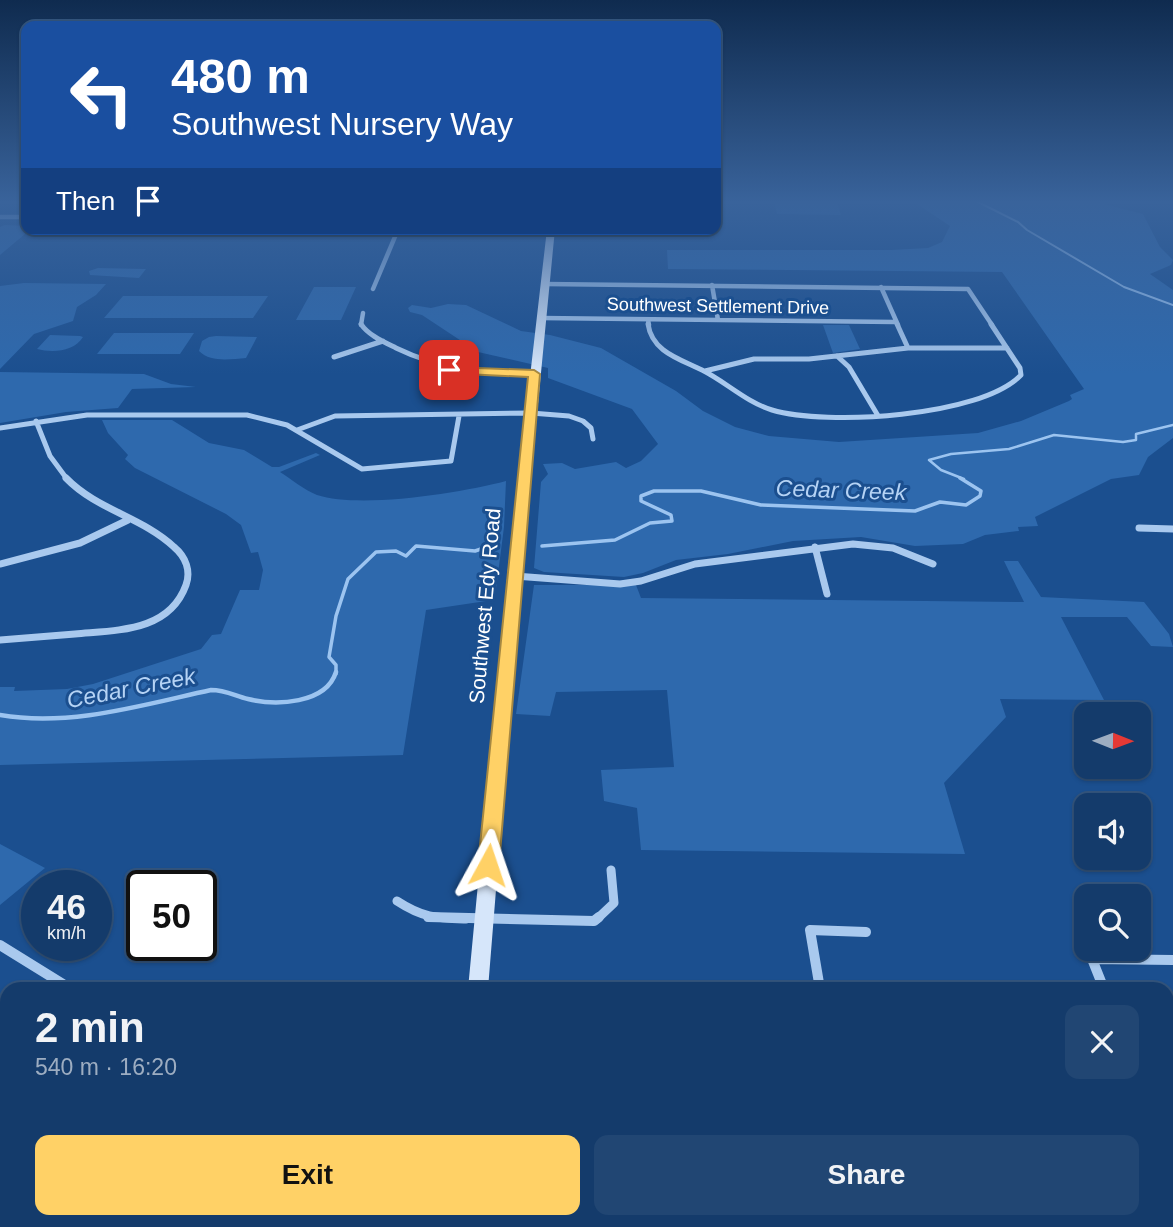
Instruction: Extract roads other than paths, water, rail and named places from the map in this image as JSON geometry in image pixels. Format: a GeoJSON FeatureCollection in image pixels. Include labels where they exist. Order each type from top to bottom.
{"type":"FeatureCollection","features":[{"type":"Feature","properties":{"kind":"main road","name":"Southwest Edy Road"},"geometry":{"type":"LineString","coordinates":[[479,982],[514,576],[547,259]]}},
{"type":"Feature","properties":{"kind":"street"},"geometry":{"type":"LineString","coordinates":[[373,289],[386,259]]}},
{"type":"Feature","properties":{"kind":"street"},"geometry":{"type":"LineString","coordinates":[[545,284],[968,289],[1021,371],[1013,383],[952,406],[924,411],[819,416],[777,411],[756,404],[705,371],[654,344],[648,334],[648,320]]}},
{"type":"Feature","properties":{"kind":"street"},"geometry":{"type":"LineString","coordinates":[[712,285],[718,320]]}},
{"type":"Feature","properties":{"kind":"street"},"geometry":{"type":"LineString","coordinates":[[881,287],[908,348]]}},
{"type":"Feature","properties":{"kind":"street"},"geometry":{"type":"LineString","coordinates":[[363,313],[361,325],[383,341],[449,370],[534,374]]}},
{"type":"Feature","properties":{"kind":"street","name":"Southwest Settlement Drive"},"geometry":{"type":"LineString","coordinates":[[541,318],[895,322]]}},
{"type":"Feature","properties":{"kind":"street"},"geometry":{"type":"LineString","coordinates":[[334,357],[383,341]]}},
{"type":"Feature","properties":{"kind":"street"},"geometry":{"type":"LineString","coordinates":[[705,371],[744,360],[802,360],[908,348],[1007,348]]}},
{"type":"Feature","properties":{"kind":"street"},"geometry":{"type":"LineString","coordinates":[[837,356],[849,367],[877,414]]}},
{"type":"Feature","properties":{"kind":"street"},"geometry":{"type":"LineString","coordinates":[[297,430],[335,416],[531,413],[554,414],[583,421],[591,428],[593,439]]}},
{"type":"Feature","properties":{"kind":"street"},"geometry":{"type":"LineString","coordinates":[[0,428],[87,415],[236,415],[269,419],[297,430],[362,469],[451,461],[459,416]]}},
{"type":"Feature","properties":{"kind":"street"},"geometry":{"type":"LineString","coordinates":[[0,640],[133,629],[161,618],[184,591],[190,573],[183,554],[173,543],[128,520],[73,486],[43,444],[36,421]]}},
{"type":"Feature","properties":{"kind":"street"},"geometry":{"type":"LineString","coordinates":[[0,564],[80,542],[128,520]]}},
{"type":"Feature","properties":{"kind":"street"},"geometry":{"type":"LineString","coordinates":[[1139,528],[1173,529]]}},
{"type":"Feature","properties":{"kind":"street"},"geometry":{"type":"LineString","coordinates":[[514,576],[596,584],[633,582],[684,566],[815,547],[871,545],[909,553],[933,564]]}},
{"type":"Feature","properties":{"kind":"street"},"geometry":{"type":"LineString","coordinates":[[815,547],[827,594]]}},
{"type":"Feature","properties":{"kind":"street"},"geometry":{"type":"LineString","coordinates":[[397,901],[407,909],[431,918],[594,922],[614,903],[611,870]]}},
{"type":"Feature","properties":{"kind":"street"},"geometry":{"type":"LineString","coordinates":[[819,982],[810,930],[866,932]]}},
{"type":"Feature","properties":{"kind":"street"},"geometry":{"type":"LineString","coordinates":[[0,945],[60,982]]}},
{"type":"Feature","properties":{"kind":"street"},"geometry":{"type":"LineString","coordinates":[[1101,982],[1092,959],[1173,960]]}},
{"type":"Feature","properties":{"kind":"waterway"},"geometry":{"type":"LineString","coordinates":[[1077,259],[1124,287],[1173,305]]}},
{"type":"Feature","properties":{"kind":"waterway","name":"Cedar Creek"},"geometry":{"type":"LineString","coordinates":[[964,479],[941,470],[929,460],[951,454],[1009,449],[1054,435],[1123,442],[1136,440],[1136,434],[1173,425]]}},
{"type":"Feature","properties":{"kind":"waterway","name":"Cedar Creek"},"geometry":{"type":"LineString","coordinates":[[542,546],[615,540],[650,523],[672,521],[671,515],[641,501],[641,496],[654,491],[701,491],[761,505],[915,511],[940,502],[966,505],[980,496],[981,491],[960,478]]}},
{"type":"Feature","properties":{"kind":"waterway","name":"Cedar Creek"},"geometry":{"type":"LineString","coordinates":[[336,672],[336,665],[329,657],[336,616],[348,579],[376,552],[396,551],[406,556],[416,546],[475,551],[490,546]]}},
{"type":"Feature","properties":{"kind":"waterway","name":"Cedar Creek"},"geometry":{"type":"LineString","coordinates":[[0,715],[53,718],[106,713],[211,690],[259,701],[286,702],[322,691],[336,672]]}}]}
